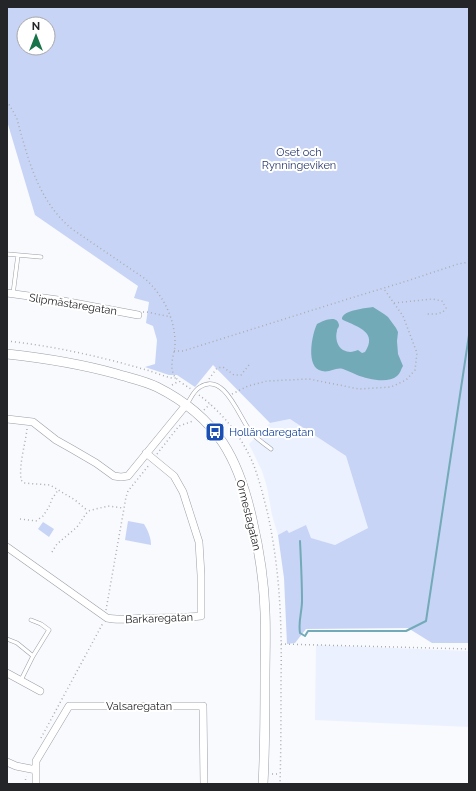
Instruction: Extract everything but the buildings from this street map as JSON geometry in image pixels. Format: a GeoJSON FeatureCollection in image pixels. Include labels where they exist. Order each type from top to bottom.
{"type":"FeatureCollection","features":[{"type":"Feature","properties":{"kind":"street","name":"Slipmästaregatan"},"geometry":{"type":"LineString","coordinates":[[10,294],[98,307],[138,315]]}},
{"type":"Feature","properties":{"kind":"street","name":"Ormestagatan"},"geometry":{"type":"LineString","coordinates":[[7,354],[93,368],[134,378],[155,386],[186,405],[198,415],[211,427],[223,443],[233,460],[242,482],[249,506],[256,539],[262,581],[265,611],[263,784]]}},
{"type":"Feature","properties":{"kind":"street"},"geometry":{"type":"LineString","coordinates":[[7,419],[33,422],[56,440],[96,463],[114,476],[121,478],[128,476],[186,405]]}},
{"type":"Feature","properties":{"kind":"street","name":"Barkaregatan"},"geometry":{"type":"LineString","coordinates":[[7,547],[107,618],[186,618],[201,616],[199,542],[182,490],[174,476],[146,453]]}},
{"type":"Feature","properties":{"kind":"street"},"geometry":{"type":"LineString","coordinates":[[7,673],[40,691]]}},
{"type":"Feature","properties":{"kind":"street","name":"Valsaregatan"},"geometry":{"type":"LineString","coordinates":[[36,784],[36,761],[69,706],[203,706],[204,784]]}},
{"type":"Feature","properties":{"kind":"street"},"geometry":{"type":"LineString","coordinates":[[7,762],[16,766],[36,770]]}},
{"type":"Feature","properties":{"kind":"lane"},"geometry":{"type":"LineString","coordinates":[[7,254],[42,257]]}},
{"type":"Feature","properties":{"kind":"lane"},"geometry":{"type":"LineString","coordinates":[[10,294],[18,255]]}},
{"type":"Feature","properties":{"kind":"lane"},"geometry":{"type":"LineString","coordinates":[[186,405],[199,387],[205,384],[216,384],[228,395],[251,432],[271,449]]}},
{"type":"Feature","properties":{"kind":"lane"},"geometry":{"type":"LineString","coordinates":[[20,680],[49,630],[41,624],[31,620]]}},
{"type":"Feature","properties":{"kind":"lane"},"geometry":{"type":"LineString","coordinates":[[7,639],[17,642],[33,656]]}},
{"type":"Feature","properties":{"kind":"path"},"geometry":{"type":"LineString","coordinates":[[7,101],[17,119],[35,177],[43,194],[57,215],[72,229],[148,282],[159,294],[171,317],[174,329],[175,338],[172,372],[176,378],[79,352],[7,341]]}},
{"type":"Feature","properties":{"kind":"path"},"geometry":{"type":"LineString","coordinates":[[174,351],[183,350],[343,300],[407,282],[458,264],[469,262]]}},
{"type":"Feature","properties":{"kind":"path"},"geometry":{"type":"LineString","coordinates":[[228,395],[248,386],[267,380],[309,379],[359,389],[391,387],[406,380],[415,370],[417,353],[403,316],[384,289]]}},
{"type":"Feature","properties":{"kind":"path"},"geometry":{"type":"LineString","coordinates":[[394,303],[432,299],[442,301],[446,308],[443,312],[426,314]]}},
{"type":"Feature","properties":{"kind":"path"},"geometry":{"type":"LineString","coordinates":[[138,315],[148,312],[171,317]]}},
{"type":"Feature","properties":{"kind":"path"},"geometry":{"type":"LineString","coordinates":[[205,384],[217,368],[223,367],[234,376],[241,375],[249,365]]}},
{"type":"Feature","properties":{"kind":"path"},"geometry":{"type":"LineString","coordinates":[[168,386],[173,385],[179,380]]}},
{"type":"Feature","properties":{"kind":"path"},"geometry":{"type":"LineString","coordinates":[[40,740],[103,623],[123,508],[128,492],[179,426],[193,421],[210,404]]}},
{"type":"Feature","properties":{"kind":"path"},"geometry":{"type":"LineString","coordinates":[[28,421],[20,476],[21,480],[24,482],[50,485],[75,500],[88,511]]}},
{"type":"Feature","properties":{"kind":"path"},"geometry":{"type":"LineString","coordinates":[[20,520],[36,521],[43,516],[58,490]]}},
{"type":"Feature","properties":{"kind":"path"},"geometry":{"type":"LineString","coordinates":[[48,498],[52,499]]}},
{"type":"Feature","properties":{"kind":"path"},"geometry":{"type":"LineString","coordinates":[[52,552],[57,544],[77,526],[88,511],[108,506],[123,508]]}},
{"type":"Feature","properties":{"kind":"path"},"geometry":{"type":"LineString","coordinates":[[281,644],[469,649]]}},
{"type":"Feature","properties":{"kind":"path"},"geometry":{"type":"LineString","coordinates":[[25,784],[26,768]]}},
{"type":"Feature","properties":{"kind":"path"},"geometry":{"type":"LineString","coordinates":[[272,774],[280,774]]}},
{"type":"Feature","properties":{"kind":"shaded area"},"geometry":{"type":"Polygon","coordinates":[[[373,307],[388,317],[398,332],[398,354],[403,366],[400,373],[388,380],[377,380],[361,377],[343,369],[322,371],[317,369],[313,364],[311,350],[313,335],[317,324],[330,319],[336,320],[339,325],[336,336],[339,347],[347,352],[358,350],[362,353],[365,352],[368,345],[368,335],[360,328],[343,320],[342,318],[345,314],[352,311],[373,307]]]}},
{"type":"Feature","properties":{"kind":"shaded area"},"geometry":{"type":"Polygon","coordinates":[[[290,419],[346,456],[368,528],[335,545],[289,533],[287,530],[278,535],[262,471],[249,444],[270,423],[290,419]]]}},
{"type":"Feature","properties":{"kind":"shaded area"},"geometry":{"type":"Polygon","coordinates":[[[316,645],[469,651],[469,727],[315,720],[316,645]]]}},
{"type":"Feature","properties":{"kind":"green space","name":"Oset och Rynningeviken"},"geometry":{"type":"Polygon","coordinates":[[[7,7],[469,7],[469,643],[432,643],[408,628],[306,629],[295,643],[287,644],[284,578],[278,535],[287,530],[289,533],[306,525],[311,538],[335,545],[368,528],[346,456],[290,419],[270,423],[213,365],[195,387],[177,375],[169,375],[145,367],[155,364],[157,340],[153,326],[146,323],[149,302],[134,298],[138,286],[35,215],[7,121],[7,7]]]}},
{"type":"Feature","properties":{"kind":"green space"},"geometry":{"type":"Polygon","coordinates":[[[128,521],[144,524],[149,534],[151,545],[125,540],[128,521]]]}},
{"type":"Feature","properties":{"kind":"green space"},"geometry":{"type":"Polygon","coordinates":[[[43,522],[54,529],[49,537],[38,529],[43,522]]]}},
{"type":"Feature","properties":{"kind":"waterway"},"geometry":{"type":"LineString","coordinates":[[300,541],[302,578],[302,601],[299,625],[300,633],[305,636],[308,631],[406,631],[426,621],[469,335]]}},
{"type":"Feature","properties":{"kind":"place","name":"Holländaregatan"},"geometry":{"type":"Point","coordinates":[215,432]}}]}
